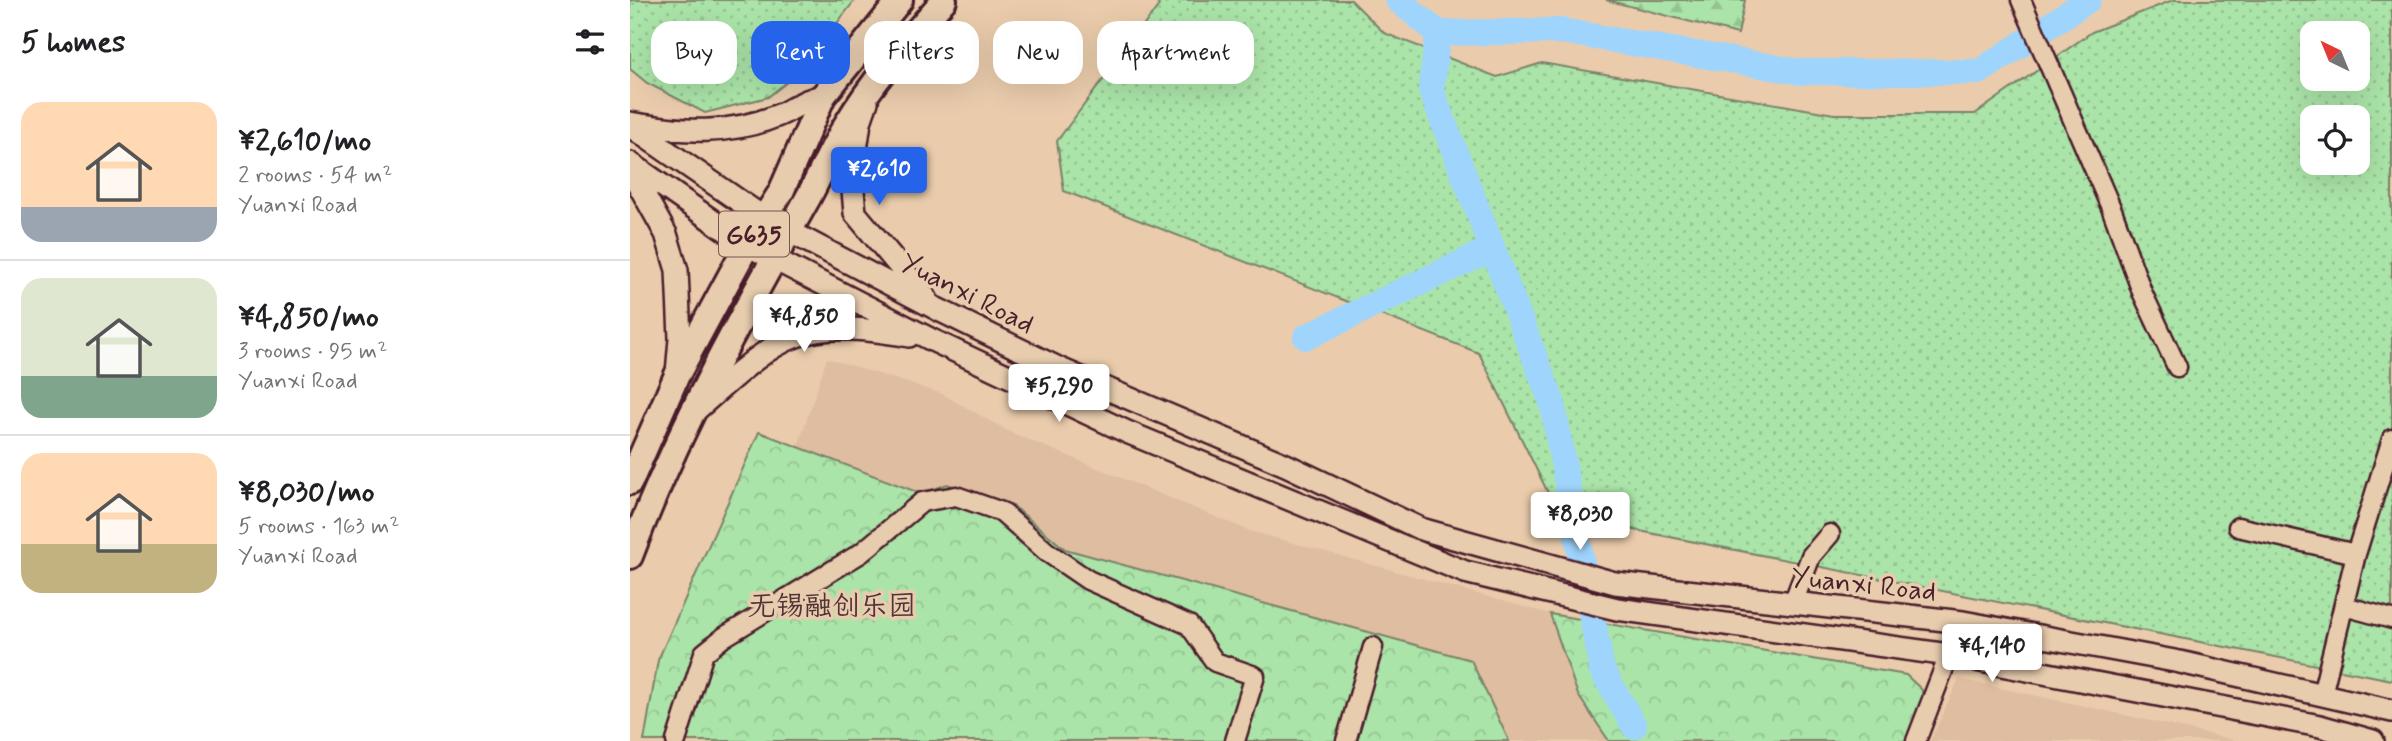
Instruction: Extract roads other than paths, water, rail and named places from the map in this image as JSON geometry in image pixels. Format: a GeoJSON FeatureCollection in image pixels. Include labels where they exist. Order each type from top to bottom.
{"type":"FeatureCollection","features":[{"type":"Feature","properties":{"kind":"highway","name":"G635"},"geometry":{"type":"LineString","coordinates":[[630,482],[677,375],[747,245],[781,192],[823,96],[900,0]]}},
{"type":"Feature","properties":{"kind":"highway","name":"G635"},"geometry":{"type":"LineString","coordinates":[[630,556],[692,413],[846,125],[892,60],[944,0]]}},
{"type":"Feature","properties":{"kind":"main road"},"geometry":{"type":"LineString","coordinates":[[872,88],[860,122],[855,153],[852,179],[855,213],[880,239],[895,264],[937,309]]}},
{"type":"Feature","properties":{"kind":"main road"},"geometry":{"type":"LineString","coordinates":[[630,125],[702,132],[727,131],[780,115],[805,99],[823,96]]}},
{"type":"Feature","properties":{"kind":"main road","name":"Yuanxi Road"},"geometry":{"type":"LineString","coordinates":[[630,125],[764,218],[937,309],[1060,369],[1286,465],[1421,529],[1535,563],[1615,583],[1963,622],[2180,662],[2392,711]]}},
{"type":"Feature","properties":{"kind":"main road","name":"Yuanxi Road"},"geometry":{"type":"LineString","coordinates":[[630,163],[747,245],[932,340],[1177,453],[1465,572],[1616,609],[1949,655],[2320,726],[2373,741]]}},
{"type":"Feature","properties":{"kind":"main road"},"geometry":{"type":"LineString","coordinates":[[630,169],[666,234],[677,270],[680,339],[677,375]]}},
{"type":"Feature","properties":{"kind":"main road"},"geometry":{"type":"LineString","coordinates":[[692,413],[774,344],[815,329],[877,330],[932,340]]}},
{"type":"Feature","properties":{"kind":"street"},"geometry":{"type":"LineString","coordinates":[[2021,0],[2177,367]]}},
{"type":"Feature","properties":{"kind":"street"},"geometry":{"type":"LineString","coordinates":[[2322,695],[2356,554],[2392,439]]}},
{"type":"Feature","properties":{"kind":"street"},"geometry":{"type":"LineString","coordinates":[[676,741],[704,653],[724,636],[861,553],[922,502],[956,495],[1002,512],[1047,552],[1088,580],[1189,625],[1215,662],[1255,676],[1236,741]]}},
{"type":"Feature","properties":{"kind":"street"},"geometry":{"type":"LineString","coordinates":[[2238,527],[2356,554]]}},
{"type":"Feature","properties":{"kind":"street"},"geometry":{"type":"LineString","coordinates":[[1793,603],[1811,556],[1830,534]]}},
{"type":"Feature","properties":{"kind":"street"},"geometry":{"type":"LineString","coordinates":[[2344,606],[2392,619]]}},
{"type":"Feature","properties":{"kind":"street"},"geometry":{"type":"LineString","coordinates":[[1346,741],[1373,647]]}},
{"type":"Feature","properties":{"kind":"street"},"geometry":{"type":"LineString","coordinates":[[1916,741],[1949,655]]}},
{"type":"Feature","properties":{"kind":"waterway"},"geometry":{"type":"LineString","coordinates":[[1398,0],[1438,33]]}},
{"type":"Feature","properties":{"kind":"waterway"},"geometry":{"type":"LineString","coordinates":[[1634,726],[1602,670],[1552,402],[1431,90],[1438,33],[1561,31],[1801,72],[1979,72],[2088,0]]}},
{"type":"Feature","properties":{"kind":"waterway"},"geometry":{"type":"LineString","coordinates":[[1306,337],[1491,249]]}},
{"type":"Feature","properties":{"kind":"park label","name":"无锡融创乐园"},"geometry":{"type":"Point","coordinates":[832,605]}}]}
